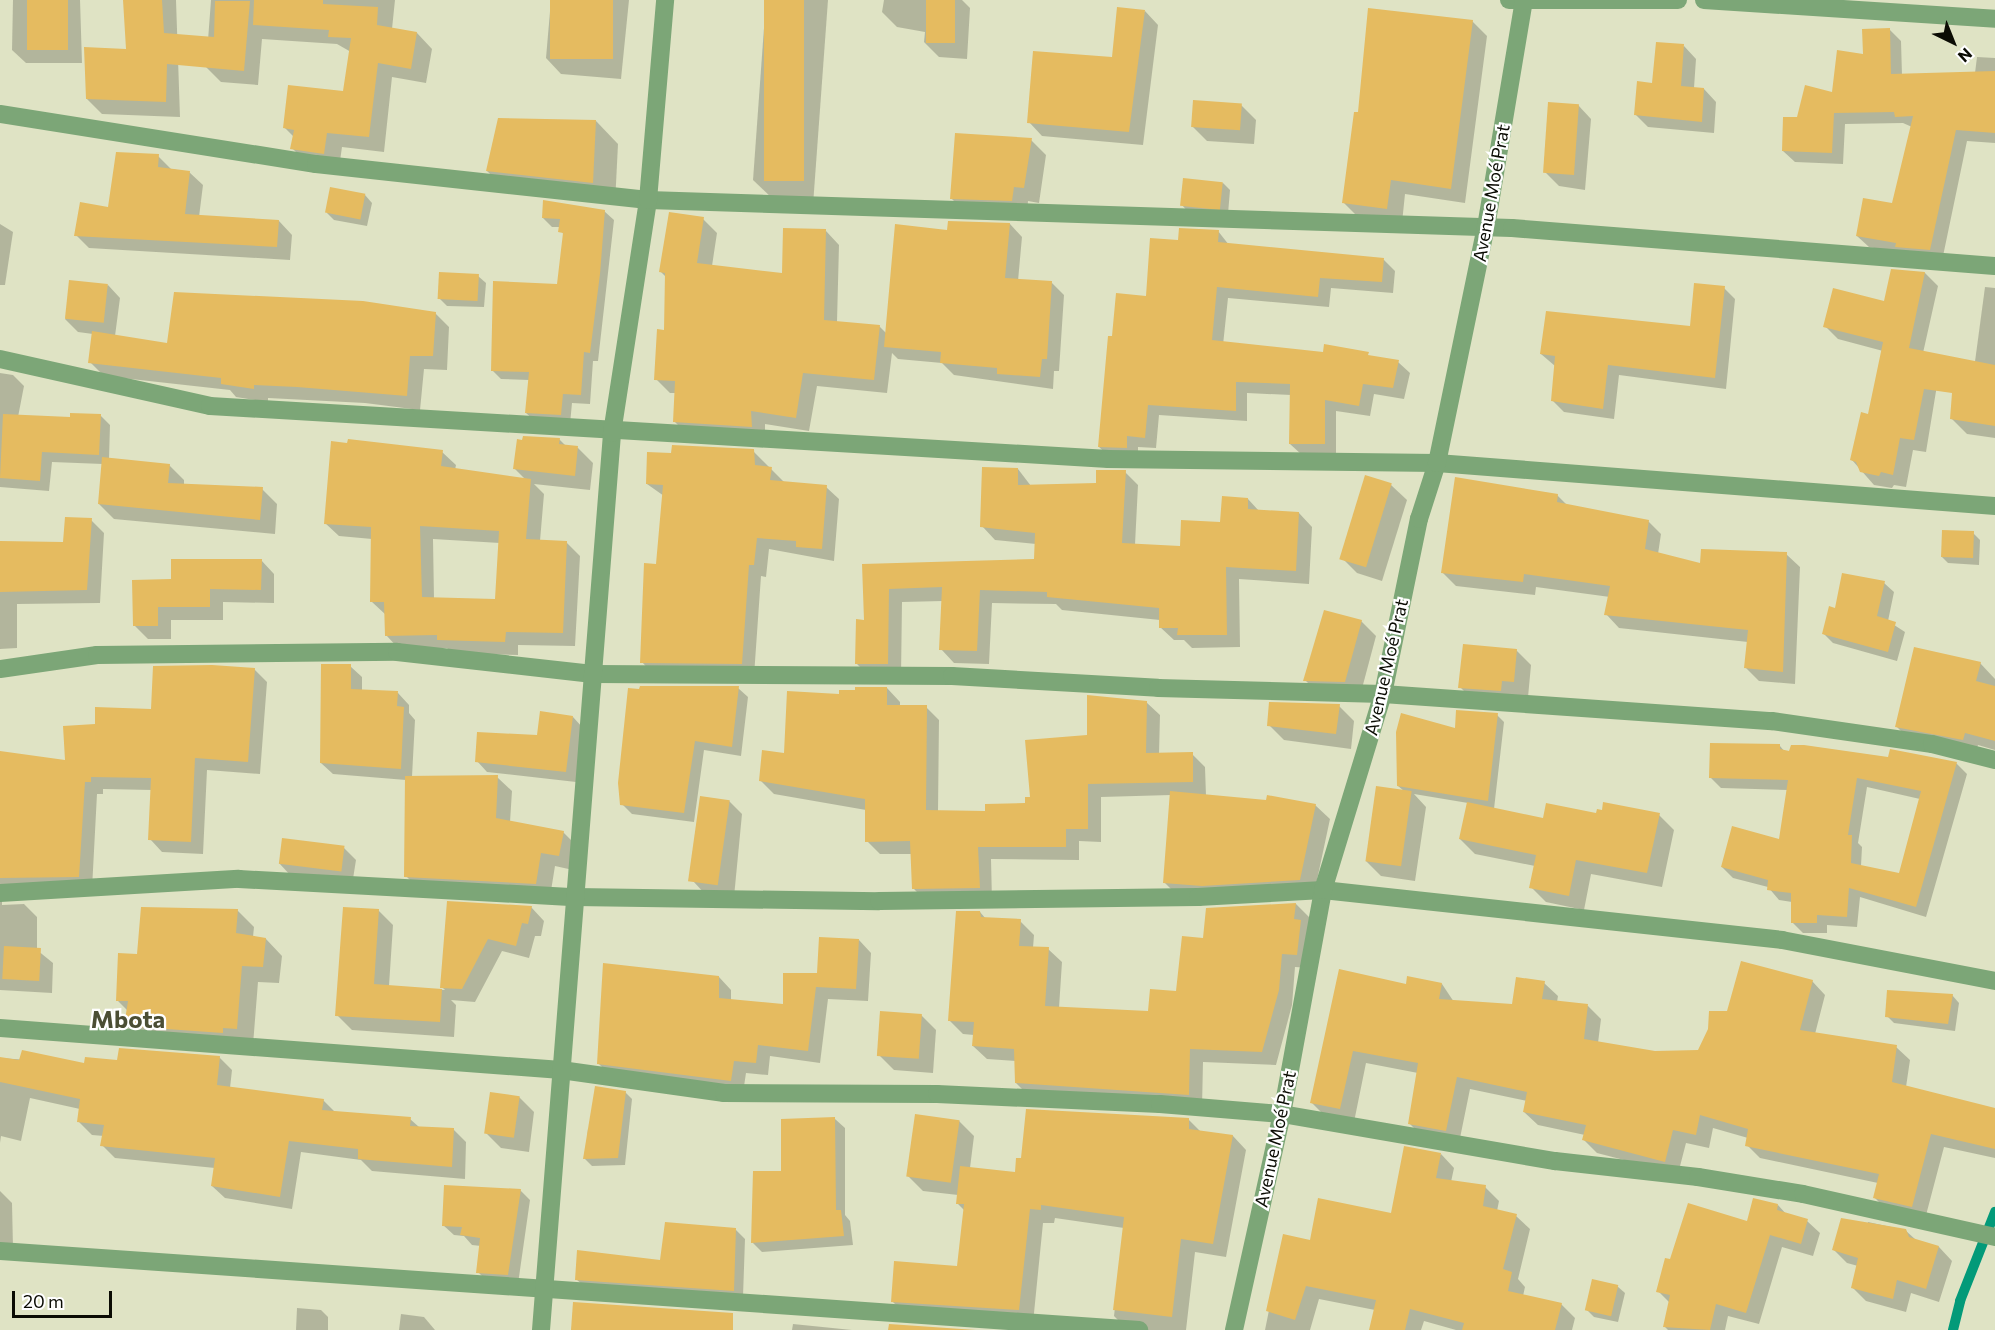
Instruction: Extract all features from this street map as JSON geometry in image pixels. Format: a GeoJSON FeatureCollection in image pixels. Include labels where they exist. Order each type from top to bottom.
{"type":"FeatureCollection","features":[{"type":"Feature","properties":{"kind":"street"},"geometry":{"type":"LineString","coordinates":[[541,1330],[612,433],[648,200],[665,0]]}},
{"type":"Feature","properties":{"kind":"street"},"geometry":{"type":"LineString","coordinates":[[1519,0],[1678,0]]}},
{"type":"Feature","properties":{"kind":"street","name":"Avenue Moé Prat"},"geometry":{"type":"LineString","coordinates":[[1234,1330],[1282,1114],[1323,890],[1383,694],[1419,519],[1437,463],[1486,227],[1519,0]]}},
{"type":"Feature","properties":{"kind":"street"},"geometry":{"type":"LineString","coordinates":[[1704,0],[1995,19]]}},
{"type":"Feature","properties":{"kind":"street"},"geometry":{"type":"LineString","coordinates":[[0,114],[316,165],[648,200],[1486,227],[1995,266]]}},
{"type":"Feature","properties":{"kind":"street"},"geometry":{"type":"LineString","coordinates":[[0,359],[210,406],[612,433],[873,443],[1108,459],[1437,463],[1995,506]]}},
{"type":"Feature","properties":{"kind":"street"},"geometry":{"type":"LineString","coordinates":[[0,669],[97,655],[397,652],[593,674],[952,676],[1383,694],[1772,721],[1932,744],[1995,760]]}},
{"type":"Feature","properties":{"kind":"street"},"geometry":{"type":"LineString","coordinates":[[0,893],[239,879],[575,897],[879,901],[1198,897],[1323,890],[1782,940],[1995,981]]}},
{"type":"Feature","properties":{"kind":"street"},"geometry":{"type":"LineString","coordinates":[[0,1028],[561,1070],[724,1093],[937,1094],[1160,1104],[1282,1114],[1555,1161],[1698,1177],[1803,1194],[1995,1237]]}},
{"type":"Feature","properties":{"kind":"street"},"geometry":{"type":"LineString","coordinates":[[0,1251],[1139,1330]]}},
{"type":"Feature","properties":{"kind":"building"},"geometry":{"type":"Polygon","coordinates":[[[27,0],[68,0],[68,50],[27,50],[27,0]]]}},
{"type":"Feature","properties":{"kind":"building"},"geometry":{"type":"Polygon","coordinates":[[[123,0],[162,0],[164,33],[214,37],[215,1],[250,1],[244,71],[167,64],[166,102],[86,99],[84,47],[126,49],[123,0]]]}},
{"type":"Feature","properties":{"kind":"building"},"geometry":{"type":"Polygon","coordinates":[[[254,0],[323,0],[323,4],[378,7],[377,25],[417,32],[411,69],[378,63],[369,137],[327,133],[324,154],[290,149],[294,130],[283,128],[288,85],[343,91],[351,38],[328,37],[329,30],[253,25],[254,0]]]}},
{"type":"Feature","properties":{"kind":"building"},"geometry":{"type":"Polygon","coordinates":[[[550,0],[613,0],[613,59],[550,59],[550,0]]]}},
{"type":"Feature","properties":{"kind":"building"},"geometry":{"type":"Polygon","coordinates":[[[764,0],[804,0],[804,181],[764,181],[764,0]]]}},
{"type":"Feature","properties":{"kind":"building"},"geometry":{"type":"Polygon","coordinates":[[[926,0],[955,0],[955,43],[926,43],[926,0]]]}},
{"type":"Feature","properties":{"kind":"building"},"geometry":{"type":"Polygon","coordinates":[[[1117,7],[1145,10],[1129,132],[1027,123],[1033,51],[1112,57],[1117,7]]]}},
{"type":"Feature","properties":{"kind":"building"},"geometry":{"type":"Polygon","coordinates":[[[1368,8],[1473,20],[1451,189],[1391,180],[1387,209],[1342,203],[1354,112],[1358,112],[1368,8]]]}},
{"type":"Feature","properties":{"kind":"building"},"geometry":{"type":"Polygon","coordinates":[[[1890,28],[1891,74],[1995,71],[1995,133],[1956,130],[1930,250],[1895,247],[1896,243],[1856,236],[1863,198],[1892,203],[1913,116],[1895,117],[1894,112],[1834,113],[1832,153],[1782,151],[1783,117],[1797,117],[1805,85],[1832,92],[1837,50],[1863,54],[1862,29],[1890,28]]]}},
{"type":"Feature","properties":{"kind":"building"},"geometry":{"type":"Polygon","coordinates":[[[1656,42],[1684,44],[1681,86],[1704,88],[1702,122],[1634,115],[1637,81],[1652,83],[1656,42]]]}},
{"type":"Feature","properties":{"kind":"building"},"geometry":{"type":"Polygon","coordinates":[[[1193,100],[1242,103],[1240,130],[1191,127],[1193,100]]]}},
{"type":"Feature","properties":{"kind":"building"},"geometry":{"type":"Polygon","coordinates":[[[1548,102],[1579,104],[1574,175],[1543,173],[1548,102]]]}},
{"type":"Feature","properties":{"kind":"building"},"geometry":{"type":"Polygon","coordinates":[[[498,118],[596,120],[593,183],[486,171],[498,118]]]}},
{"type":"Feature","properties":{"kind":"building"},"geometry":{"type":"Polygon","coordinates":[[[955,133],[1032,138],[1024,188],[1014,187],[1012,201],[950,199],[955,133]]]}},
{"type":"Feature","properties":{"kind":"building"},"geometry":{"type":"Polygon","coordinates":[[[116,152],[159,154],[158,167],[190,171],[185,214],[279,220],[277,247],[74,236],[80,202],[108,207],[116,152]]]}},
{"type":"Feature","properties":{"kind":"building"},"geometry":{"type":"Polygon","coordinates":[[[1183,178],[1223,182],[1220,210],[1180,206],[1183,178]]]}},
{"type":"Feature","properties":{"kind":"building"},"geometry":{"type":"Polygon","coordinates":[[[330,187],[365,194],[360,219],[325,213],[330,187]]]}},
{"type":"Feature","properties":{"kind":"building"},"geometry":{"type":"Polygon","coordinates":[[[543,200],[605,210],[590,353],[584,352],[581,395],[563,394],[561,415],[525,413],[529,372],[491,371],[493,281],[557,284],[563,233],[558,232],[560,219],[542,218],[543,200]]]}},
{"type":"Feature","properties":{"kind":"building"},"geometry":{"type":"Polygon","coordinates":[[[669,212],[704,217],[697,263],[782,273],[783,228],[826,229],[824,320],[880,325],[874,380],[803,373],[796,418],[751,411],[752,427],[673,422],[675,381],[654,380],[657,329],[664,330],[665,273],[659,272],[669,212]]]}},
{"type":"Feature","properties":{"kind":"building"},"geometry":{"type":"Polygon","coordinates":[[[948,221],[1010,223],[1005,278],[1052,281],[1047,359],[1042,359],[1040,377],[997,374],[997,368],[940,363],[941,352],[884,347],[895,224],[947,230],[948,221]]]}},
{"type":"Feature","properties":{"kind":"building"},"geometry":{"type":"Polygon","coordinates":[[[1179,228],[1219,230],[1218,242],[1384,258],[1382,282],[1320,278],[1318,297],[1217,287],[1212,340],[1323,352],[1324,344],[1369,352],[1368,355],[1399,360],[1393,388],[1363,384],[1359,406],[1325,400],[1325,444],[1289,444],[1290,384],[1236,382],[1236,411],[1148,405],[1145,438],[1127,436],[1127,448],[1098,447],[1108,336],[1112,336],[1116,293],[1146,296],[1150,238],[1178,240],[1179,228]]]}},
{"type":"Feature","properties":{"kind":"building"},"geometry":{"type":"Polygon","coordinates":[[[1891,269],[1925,272],[1909,348],[1995,365],[1995,426],[1950,419],[1952,393],[1924,389],[1914,440],[1900,438],[1893,475],[1881,472],[1879,476],[1860,472],[1856,462],[1850,460],[1861,412],[1868,414],[1883,342],[1823,327],[1833,288],[1884,301],[1891,269]]]}},
{"type":"Feature","properties":{"kind":"building"},"geometry":{"type":"Polygon","coordinates":[[[439,272],[479,274],[478,301],[438,299],[439,272]]]}},
{"type":"Feature","properties":{"kind":"building"},"geometry":{"type":"Polygon","coordinates":[[[69,280],[108,284],[104,323],[65,319],[69,280]]]}},
{"type":"Feature","properties":{"kind":"building"},"geometry":{"type":"Polygon","coordinates":[[[1694,283],[1725,286],[1715,378],[1608,365],[1603,409],[1551,401],[1555,356],[1540,354],[1546,311],[1690,326],[1694,283]]]}},
{"type":"Feature","properties":{"kind":"building"},"geometry":{"type":"Polygon","coordinates":[[[174,292],[363,301],[436,312],[433,356],[410,356],[407,396],[254,385],[254,389],[221,384],[221,378],[88,363],[92,331],[167,343],[174,292]]]}},
{"type":"Feature","properties":{"kind":"building"},"geometry":{"type":"Polygon","coordinates":[[[70,413],[101,414],[99,455],[42,452],[40,481],[0,478],[3,414],[70,417],[70,413]]]}},
{"type":"Feature","properties":{"kind":"building"},"geometry":{"type":"Polygon","coordinates":[[[523,436],[560,438],[559,444],[578,446],[575,476],[513,469],[517,439],[522,440],[523,436]]]}},
{"type":"Feature","properties":{"kind":"building"},"geometry":{"type":"Polygon","coordinates":[[[348,439],[443,450],[441,466],[531,479],[526,539],[567,541],[563,633],[506,632],[505,642],[437,640],[437,635],[385,636],[384,602],[370,602],[371,527],[324,524],[331,441],[347,443],[348,439]],[[420,526],[422,597],[495,599],[499,531],[420,526]]]}},
{"type":"Feature","properties":{"kind":"building"},"geometry":{"type":"Polygon","coordinates":[[[672,445],[754,449],[755,465],[772,467],[770,480],[827,485],[822,549],[796,547],[796,541],[757,538],[754,565],[749,565],[742,664],[640,663],[644,563],[656,564],[663,485],[646,484],[647,452],[671,453],[672,445]]]}},
{"type":"Feature","properties":{"kind":"building"},"geometry":{"type":"Polygon","coordinates":[[[102,457],[170,464],[168,483],[263,487],[260,520],[98,504],[102,457]]]}},
{"type":"Feature","properties":{"kind":"building"},"geometry":{"type":"Polygon","coordinates":[[[982,467],[1018,468],[1018,485],[1096,483],[1096,470],[1126,470],[1122,543],[1180,546],[1181,520],[1220,522],[1222,496],[1248,498],[1248,509],[1299,512],[1296,571],[1226,567],[1227,635],[1177,635],[1178,628],[1159,628],[1159,608],[1047,597],[1047,592],[980,590],[977,651],[939,650],[942,587],[889,589],[888,664],[855,664],[856,619],[864,620],[862,564],[1034,559],[1035,533],[980,527],[982,467]]]}},
{"type":"Feature","properties":{"kind":"building"},"geometry":{"type":"Polygon","coordinates":[[[1365,475],[1392,483],[1366,567],[1339,559],[1365,475]]]}},
{"type":"Feature","properties":{"kind":"building"},"geometry":{"type":"Polygon","coordinates":[[[1455,477],[1558,494],[1557,502],[1649,520],[1645,549],[1700,563],[1701,549],[1787,552],[1783,672],[1744,668],[1748,630],[1604,615],[1610,586],[1524,574],[1523,582],[1441,573],[1455,477]]]}},
{"type":"Feature","properties":{"kind":"building"},"geometry":{"type":"Polygon","coordinates":[[[65,517],[92,518],[87,590],[0,592],[0,541],[63,542],[65,517]]]}},
{"type":"Feature","properties":{"kind":"building"},"geometry":{"type":"Polygon","coordinates":[[[1942,530],[1974,531],[1973,558],[1941,557],[1942,530]]]}},
{"type":"Feature","properties":{"kind":"building"},"geometry":{"type":"Polygon","coordinates":[[[171,559],[262,559],[261,590],[210,589],[210,607],[158,607],[158,626],[133,626],[132,580],[171,579],[171,559]]]}},
{"type":"Feature","properties":{"kind":"building"},"geometry":{"type":"Polygon","coordinates":[[[1842,573],[1885,581],[1877,616],[1896,622],[1888,652],[1822,634],[1829,606],[1835,608],[1842,573]]]}},
{"type":"Feature","properties":{"kind":"building"},"geometry":{"type":"Polygon","coordinates":[[[1324,610],[1362,620],[1345,682],[1303,681],[1324,610]]]}},
{"type":"Feature","properties":{"kind":"building"},"geometry":{"type":"Polygon","coordinates":[[[1463,644],[1517,649],[1514,682],[1502,681],[1501,691],[1458,688],[1463,644]]]}},
{"type":"Feature","properties":{"kind":"building"},"geometry":{"type":"Polygon","coordinates":[[[1914,647],[1981,662],[1976,681],[1995,686],[1995,741],[1965,733],[1963,740],[1895,727],[1914,647]]]}},
{"type":"Feature","properties":{"kind":"building"},"geometry":{"type":"Polygon","coordinates":[[[321,664],[351,664],[351,689],[398,691],[397,706],[404,707],[401,769],[320,763],[321,664]]]}},
{"type":"Feature","properties":{"kind":"building"},"geometry":{"type":"Polygon","coordinates":[[[212,665],[255,668],[248,762],[195,758],[191,842],[148,840],[151,778],[91,777],[91,782],[85,782],[79,877],[0,878],[0,751],[65,760],[63,726],[95,724],[95,707],[151,709],[153,666],[212,665]]]}},
{"type":"Feature","properties":{"kind":"building"},"geometry":{"type":"Polygon","coordinates":[[[640,686],[739,686],[732,747],[695,741],[684,813],[620,805],[618,783],[628,688],[639,689],[640,686]]]}},
{"type":"Feature","properties":{"kind":"building"},"geometry":{"type":"Polygon","coordinates":[[[855,687],[887,687],[887,705],[927,705],[926,810],[985,811],[985,804],[1025,803],[1025,797],[1030,797],[1025,740],[1087,735],[1087,695],[1147,701],[1146,753],[1193,752],[1193,782],[1088,784],[1088,829],[1066,829],[1066,847],[978,847],[980,888],[912,889],[910,841],[865,842],[865,799],[759,781],[762,750],[784,753],[787,691],[839,694],[839,690],[855,690],[855,687]]]}},
{"type":"Feature","properties":{"kind":"building"},"geometry":{"type":"Polygon","coordinates":[[[1269,702],[1340,704],[1336,734],[1267,726],[1269,702]]]}},
{"type":"Feature","properties":{"kind":"building"},"geometry":{"type":"Polygon","coordinates":[[[1456,710],[1498,713],[1488,801],[1397,786],[1396,732],[1401,713],[1455,728],[1456,710]]]}},
{"type":"Feature","properties":{"kind":"building"},"geometry":{"type":"Polygon","coordinates":[[[540,711],[573,716],[566,772],[475,762],[477,732],[537,735],[540,711]]]}},
{"type":"Feature","properties":{"kind":"building"},"geometry":{"type":"Polygon","coordinates":[[[1710,743],[1780,744],[1780,749],[1789,751],[1791,745],[1804,745],[1888,757],[1890,749],[1957,762],[1916,907],[1849,888],[1847,917],[1817,915],[1817,923],[1791,923],[1791,893],[1767,890],[1768,880],[1721,867],[1732,826],[1779,839],[1788,780],[1709,778],[1710,743]],[[1857,778],[1848,835],[1852,835],[1851,863],[1899,873],[1921,791],[1857,778]]]}},
{"type":"Feature","properties":{"kind":"building"},"geometry":{"type":"Polygon","coordinates":[[[498,775],[496,818],[564,831],[559,856],[541,853],[536,884],[404,877],[405,776],[498,775]]]}},
{"type":"Feature","properties":{"kind":"building"},"geometry":{"type":"Polygon","coordinates":[[[1376,786],[1412,791],[1401,866],[1365,861],[1376,786]]]}},
{"type":"Feature","properties":{"kind":"building"},"geometry":{"type":"Polygon","coordinates":[[[1170,791],[1266,800],[1267,795],[1316,804],[1300,880],[1202,886],[1163,883],[1170,791]]]}},
{"type":"Feature","properties":{"kind":"building"},"geometry":{"type":"Polygon","coordinates":[[[700,796],[730,800],[718,885],[688,881],[700,796]]]}},
{"type":"Feature","properties":{"kind":"building"},"geometry":{"type":"Polygon","coordinates":[[[1467,802],[1543,818],[1546,803],[1596,813],[1597,809],[1602,810],[1603,802],[1660,813],[1647,873],[1576,860],[1569,896],[1529,888],[1536,855],[1459,839],[1467,802]]]}},
{"type":"Feature","properties":{"kind":"building"},"geometry":{"type":"Polygon","coordinates":[[[282,838],[345,846],[341,871],[279,864],[282,838]]]}},
{"type":"Feature","properties":{"kind":"building"},"geometry":{"type":"Polygon","coordinates":[[[447,901],[532,906],[528,924],[522,923],[516,946],[488,939],[462,989],[440,988],[447,901]]]}},
{"type":"Feature","properties":{"kind":"building"},"geometry":{"type":"Polygon","coordinates":[[[1296,903],[1294,919],[1301,920],[1297,955],[1282,954],[1279,990],[1262,1052],[1190,1049],[1189,1095],[1015,1083],[1014,1049],[972,1046],[974,1022],[948,1021],[956,911],[980,911],[981,917],[1021,919],[1019,946],[1049,947],[1045,1006],[1148,1011],[1150,989],[1176,991],[1182,936],[1203,938],[1206,908],[1296,903]]]}},
{"type":"Feature","properties":{"kind":"building"},"geometry":{"type":"Polygon","coordinates":[[[141,907],[238,909],[236,933],[266,938],[263,967],[242,966],[237,1029],[223,1028],[223,1033],[124,1026],[128,1001],[116,1001],[118,953],[137,954],[141,907]]]}},
{"type":"Feature","properties":{"kind":"building"},"geometry":{"type":"Polygon","coordinates":[[[343,907],[379,909],[374,984],[442,989],[440,1022],[335,1016],[343,907]]]}},
{"type":"Feature","properties":{"kind":"building"},"geometry":{"type":"Polygon","coordinates":[[[819,937],[859,939],[856,989],[816,987],[808,1051],[758,1045],[756,1063],[734,1061],[731,1081],[597,1064],[603,963],[719,976],[719,998],[783,1004],[783,973],[817,973],[819,937]]]}},
{"type":"Feature","properties":{"kind":"building"},"geometry":{"type":"Polygon","coordinates":[[[4,946],[41,948],[39,981],[2,979],[4,946]]]}},
{"type":"Feature","properties":{"kind":"building"},"geometry":{"type":"Polygon","coordinates":[[[1741,961],[1813,980],[1800,1030],[1897,1045],[1892,1082],[1995,1108],[1995,1149],[1931,1134],[1912,1207],[1873,1198],[1879,1174],[1745,1146],[1748,1129],[1700,1115],[1696,1135],[1673,1130],[1665,1162],[1582,1140],[1586,1125],[1523,1112],[1527,1092],[1457,1077],[1446,1131],[1408,1124],[1418,1063],[1353,1051],[1340,1109],[1310,1103],[1339,969],[1406,984],[1407,976],[1442,983],[1439,999],[1512,1004],[1516,977],[1545,981],[1542,999],[1588,1004],[1584,1039],[1655,1051],[1698,1050],[1708,1029],[1709,1011],[1727,1011],[1741,961]]]}},
{"type":"Feature","properties":{"kind":"building"},"geometry":{"type":"Polygon","coordinates":[[[1887,990],[1953,994],[1948,1024],[1885,1017],[1887,990]]]}},
{"type":"Feature","properties":{"kind":"building"},"geometry":{"type":"Polygon","coordinates":[[[880,1011],[922,1014],[919,1059],[877,1056],[880,1011]]]}},
{"type":"Feature","properties":{"kind":"building"},"geometry":{"type":"Polygon","coordinates":[[[119,1048],[220,1056],[217,1085],[324,1099],[322,1110],[411,1117],[410,1126],[454,1128],[452,1167],[358,1159],[358,1149],[289,1141],[280,1197],[211,1186],[215,1158],[100,1146],[104,1125],[77,1122],[80,1099],[0,1082],[0,1057],[19,1060],[22,1050],[84,1063],[85,1057],[117,1060],[119,1048]]]}},
{"type":"Feature","properties":{"kind":"building"},"geometry":{"type":"Polygon","coordinates":[[[595,1086],[626,1091],[618,1158],[583,1159],[595,1086]]]}},
{"type":"Feature","properties":{"kind":"building"},"geometry":{"type":"Polygon","coordinates":[[[490,1092],[520,1096],[514,1138],[484,1134],[490,1092]]]}},
{"type":"Feature","properties":{"kind":"building"},"geometry":{"type":"Polygon","coordinates":[[[1026,1109],[1189,1118],[1189,1129],[1233,1135],[1213,1244],[1181,1239],[1172,1317],[1113,1310],[1124,1217],[1041,1205],[1041,1210],[1030,1209],[1019,1310],[891,1302],[894,1261],[957,1266],[964,1204],[956,1204],[960,1166],[1015,1172],[1016,1158],[1021,1158],[1026,1109]]]}},
{"type":"Feature","properties":{"kind":"building"},"geometry":{"type":"Polygon","coordinates":[[[915,1114],[960,1120],[951,1183],[906,1176],[915,1114]]]}},
{"type":"Feature","properties":{"kind":"building"},"geometry":{"type":"Polygon","coordinates":[[[835,1117],[836,1210],[841,1210],[844,1236],[751,1243],[753,1171],[781,1171],[781,1119],[835,1117]]]}},
{"type":"Feature","properties":{"kind":"building"},"geometry":{"type":"Polygon","coordinates":[[[1404,1146],[1441,1153],[1436,1178],[1486,1185],[1483,1206],[1517,1214],[1503,1269],[1512,1272],[1508,1291],[1562,1303],[1555,1330],[1462,1330],[1464,1323],[1410,1309],[1405,1330],[1369,1330],[1376,1300],[1306,1286],[1295,1320],[1266,1311],[1283,1234],[1310,1240],[1318,1198],[1391,1213],[1404,1146]]]}},
{"type":"Feature","properties":{"kind":"building"},"geometry":{"type":"Polygon","coordinates":[[[444,1185],[521,1189],[508,1275],[476,1273],[480,1238],[460,1235],[462,1227],[442,1226],[444,1185]]]}},
{"type":"Feature","properties":{"kind":"building"},"geometry":{"type":"Polygon","coordinates":[[[1753,1198],[1778,1204],[1777,1210],[1808,1219],[1801,1244],[1770,1235],[1746,1313],[1716,1304],[1710,1330],[1663,1327],[1670,1295],[1656,1292],[1665,1258],[1670,1259],[1688,1203],[1747,1221],[1753,1198]]]}},
{"type":"Feature","properties":{"kind":"building"},"geometry":{"type":"Polygon","coordinates":[[[1841,1218],[1906,1229],[1909,1237],[1939,1246],[1926,1289],[1897,1280],[1893,1299],[1851,1288],[1858,1258],[1832,1250],[1841,1218]]]}},
{"type":"Feature","properties":{"kind":"building"},"geometry":{"type":"Polygon","coordinates":[[[665,1222],[736,1228],[734,1291],[575,1280],[577,1250],[660,1260],[665,1222]]]}},
{"type":"Feature","properties":{"kind":"building"},"geometry":{"type":"Polygon","coordinates":[[[1592,1279],[1618,1285],[1611,1316],[1585,1310],[1592,1279]]]}},
{"type":"Feature","properties":{"kind":"building"},"geometry":{"type":"Polygon","coordinates":[[[573,1302],[733,1313],[733,1330],[571,1330],[573,1302]]]}},
{"type":"Feature","properties":{"kind":"building"},"geometry":{"type":"Polygon","coordinates":[[[889,1324],[976,1330],[888,1330],[889,1324]]]}},
{"type":"Feature","properties":{"kind":"waterway"},"geometry":{"type":"LineString","coordinates":[[1953,1330],[1960,1301],[1995,1212]]}},
{"type":"Feature","properties":{"kind":"district","name":"Mbota"},"geometry":{"type":"Point","coordinates":[128,1019]}}]}
